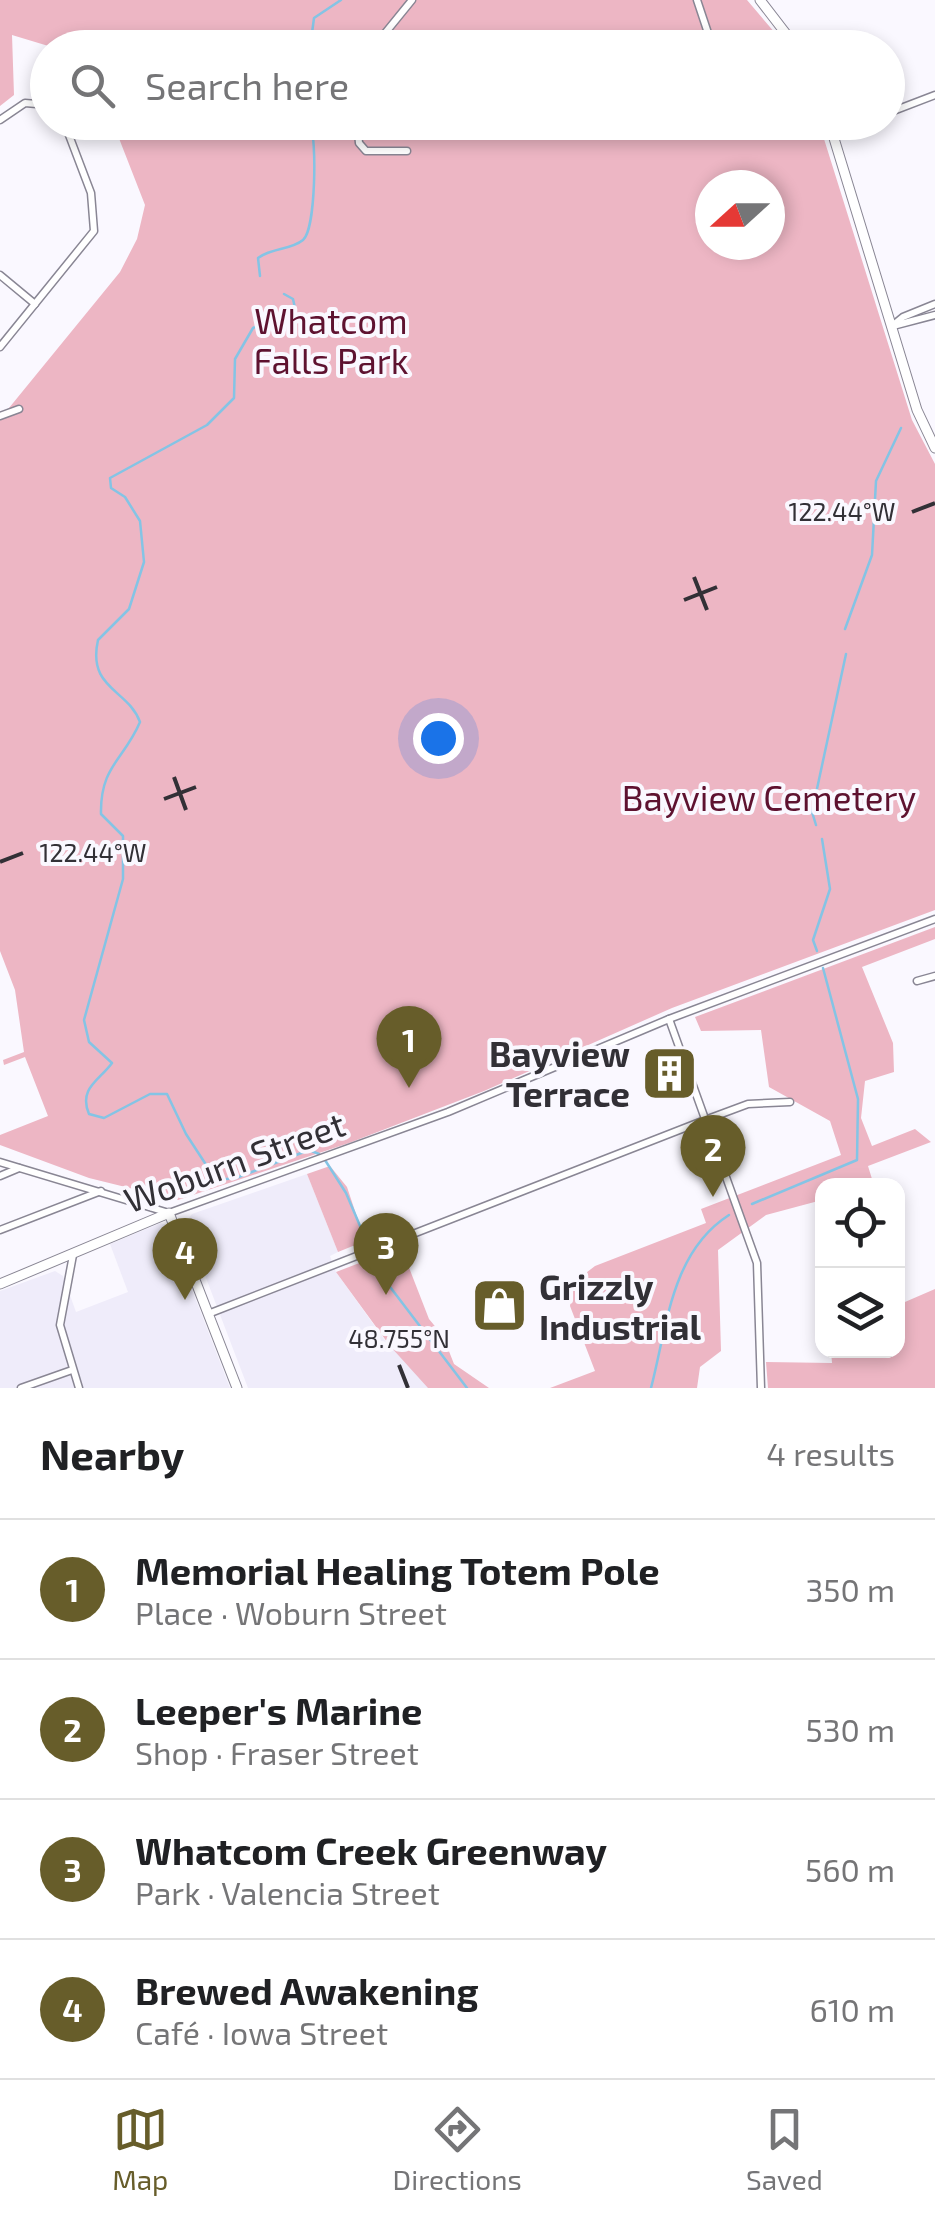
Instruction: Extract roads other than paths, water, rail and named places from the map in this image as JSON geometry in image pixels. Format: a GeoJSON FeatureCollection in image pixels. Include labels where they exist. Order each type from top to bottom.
{"type":"FeatureCollection","features":[{"type":"Feature","properties":{"kind":"main road"},"geometry":{"type":"LineString","coordinates":[[760,0],[783,30]]}},
{"type":"Feature","properties":{"kind":"main road"},"geometry":{"type":"LineString","coordinates":[[835,140],[917,410],[935,448]]}},
{"type":"Feature","properties":{"kind":"main road"},"geometry":{"type":"LineString","coordinates":[[169,1213],[236,1388]]}},
{"type":"Feature","properties":{"kind":"main road","name":"Woburn Street"},"geometry":{"type":"LineString","coordinates":[[0,1284],[169,1213]]}},
{"type":"Feature","properties":{"kind":"street"},"geometry":{"type":"LineString","coordinates":[[388,30],[412,0]]}},
{"type":"Feature","properties":{"kind":"street"},"geometry":{"type":"LineString","coordinates":[[697,0],[707,30]]}},
{"type":"Feature","properties":{"kind":"street"},"geometry":{"type":"LineString","coordinates":[[905,106],[935,95]]}},
{"type":"Feature","properties":{"kind":"street"},"geometry":{"type":"LineString","coordinates":[[0,120],[30,103]]}},
{"type":"Feature","properties":{"kind":"street"},"geometry":{"type":"LineString","coordinates":[[0,346],[94,232],[92,192],[71,140]]}},
{"type":"Feature","properties":{"kind":"street"},"geometry":{"type":"LineString","coordinates":[[359,140],[366,152],[407,150]]}},
{"type":"Feature","properties":{"kind":"street"},"geometry":{"type":"LineString","coordinates":[[0,275],[35,304]]}},
{"type":"Feature","properties":{"kind":"street"},"geometry":{"type":"LineString","coordinates":[[892,326],[903,316],[935,304]]}},
{"type":"Feature","properties":{"kind":"street"},"geometry":{"type":"LineString","coordinates":[[892,326],[935,315]]}},
{"type":"Feature","properties":{"kind":"street"},"geometry":{"type":"LineString","coordinates":[[0,416],[19,409]]}},
{"type":"Feature","properties":{"kind":"street","name":"Woburn Street"},"geometry":{"type":"LineString","coordinates":[[169,1213],[491,1096],[668,1019],[935,919]]}},
{"type":"Feature","properties":{"kind":"street"},"geometry":{"type":"LineString","coordinates":[[917,981],[935,976]]}},
{"type":"Feature","properties":{"kind":"street"},"geometry":{"type":"LineString","coordinates":[[668,1019],[757,1264],[761,1388]]}},
{"type":"Feature","properties":{"kind":"street"},"geometry":{"type":"LineString","coordinates":[[208,1314],[748,1104],[790,1102]]}},
{"type":"Feature","properties":{"kind":"street"},"geometry":{"type":"LineString","coordinates":[[0,1162],[169,1213]]}},
{"type":"Feature","properties":{"kind":"street"},"geometry":{"type":"LineString","coordinates":[[0,1176],[20,1168]]}},
{"type":"Feature","properties":{"kind":"street"},"geometry":{"type":"LineString","coordinates":[[0,1230],[100,1191]]}},
{"type":"Feature","properties":{"kind":"street"},"geometry":{"type":"LineString","coordinates":[[73,1255],[60,1325],[79,1388]]}},
{"type":"Feature","properties":{"kind":"street"},"geometry":{"type":"LineString","coordinates":[[21,1388],[72,1370]]}},
{"type":"Feature","properties":{"kind":"waterway"},"geometry":{"type":"LineString","coordinates":[[312,30],[314,18],[341,0]]}},
{"type":"Feature","properties":{"kind":"waterway"},"geometry":{"type":"LineString","coordinates":[[260,276],[258,258],[298,243],[307,232],[314,183],[313,140]]}},
{"type":"Feature","properties":{"kind":"waterway"},"geometry":{"type":"LineString","coordinates":[[284,294],[293,299],[295,308],[253,328],[235,359],[234,398],[207,425],[110,478],[111,488],[125,497],[140,521],[144,562],[129,609],[98,640],[96,656],[103,679],[127,702],[140,722],[109,774],[102,798],[101,814],[123,836],[123,879],[84,1020],[89,1042],[112,1063],[88,1091],[86,1105],[89,1114],[104,1118],[150,1094],[167,1094],[186,1134],[216,1180],[236,1178],[309,1150],[319,1154]]}},
{"type":"Feature","properties":{"kind":"waterway"},"geometry":{"type":"LineString","coordinates":[[845,629],[872,555],[876,481],[901,428]]}},
{"type":"Feature","properties":{"kind":"waterway"},"geometry":{"type":"LineString","coordinates":[[816,825],[812,812],[846,654]]}},
{"type":"Feature","properties":{"kind":"waterway"},"geometry":{"type":"LineString","coordinates":[[817,951],[813,940],[830,889],[822,839]]}},
{"type":"Feature","properties":{"kind":"waterway"},"geometry":{"type":"LineString","coordinates":[[752,1204],[857,1160],[858,1099],[823,968]]}},
{"type":"Feature","properties":{"kind":"waterway"},"geometry":{"type":"LineString","coordinates":[[325,1160],[346,1193],[381,1275],[467,1388]]}},
{"type":"Feature","properties":{"kind":"waterway"},"geometry":{"type":"LineString","coordinates":[[651,1388],[667,1316],[683,1270],[710,1231],[729,1215]]}},
{"type":"Feature","properties":{"kind":"place","name":"Bayview Terrace"},"geometry":{"type":"Point","coordinates":[669,1073]}},
{"type":"Feature","properties":{"kind":"place","name":"Memorial Healing Totem Pole"},"geometry":{"type":"Point","coordinates":[409,1088]}},
{"type":"Feature","properties":{"kind":"place","name":"Leeper's Marine"},"geometry":{"type":"Point","coordinates":[713,1197]}},
{"type":"Feature","properties":{"kind":"place","name":"Whatcom Creek Greenway"},"geometry":{"type":"Point","coordinates":[386,1295]}},
{"type":"Feature","properties":{"kind":"place","name":"Brewed Awakening"},"geometry":{"type":"Point","coordinates":[185,1300]}},
{"type":"Feature","properties":{"kind":"place","name":"Grizzly Industrial"},"geometry":{"type":"Point","coordinates":[500,1306]}},
{"type":"Feature","properties":{"kind":"park label","name":"Whatcom Falls Park"},"geometry":{"type":"Point","coordinates":[331,340]}},
{"type":"Feature","properties":{"kind":"park label","name":"Bayview Cemetery"},"geometry":{"type":"Point","coordinates":[769,797]}}]}
